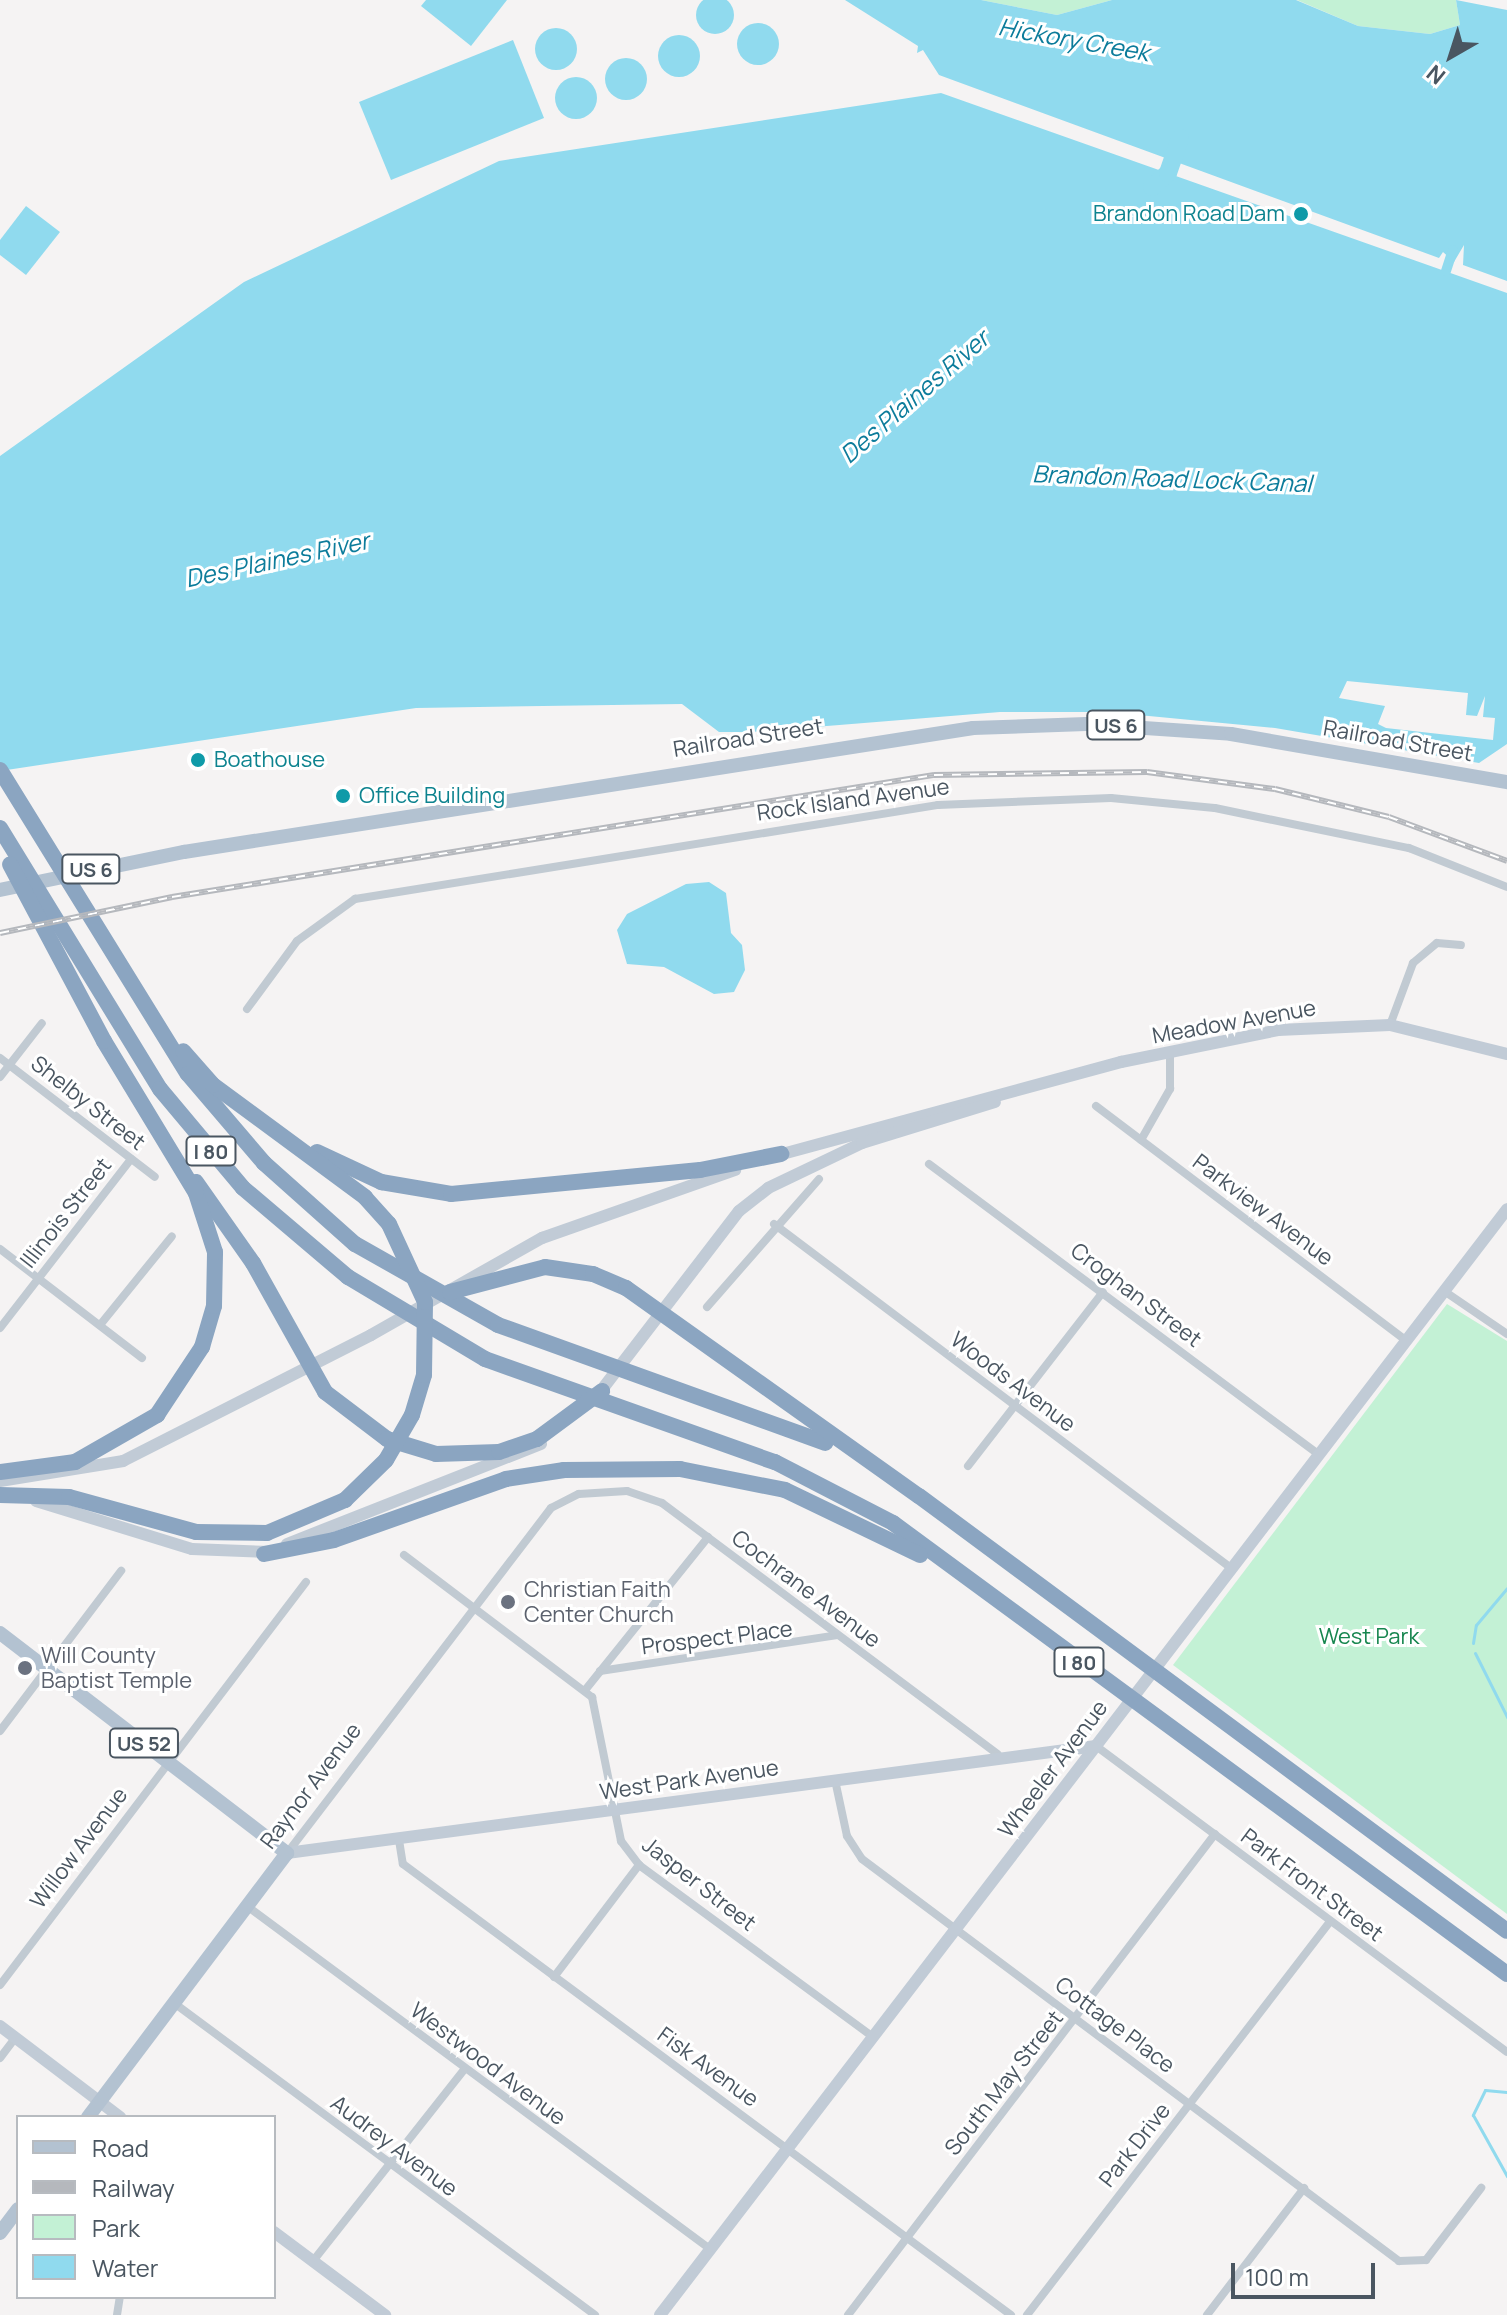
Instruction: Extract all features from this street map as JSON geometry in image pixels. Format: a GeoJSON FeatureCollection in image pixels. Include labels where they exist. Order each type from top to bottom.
{"type":"FeatureCollection","features":[{"type":"Feature","properties":{"kind":"highway","name":"I 80"},"geometry":{"type":"LineString","coordinates":[[0,770],[188,1074],[264,1163],[393,1271],[464,1309],[592,1363],[852,1453],[1507,1931]]}},
{"type":"Feature","properties":{"kind":"highway","name":"I 80"},"geometry":{"type":"LineString","coordinates":[[0,828],[160,1089],[210,1150],[291,1229],[389,1305],[448,1342],[565,1391],[775,1462],[893,1523],[1034,1630],[1507,1974]]}},
{"type":"Feature","properties":{"kind":"highway"},"geometry":{"type":"LineString","coordinates":[[0,836],[59,959],[183,1170],[215,1252],[214,1306],[182,1384],[157,1415],[102,1452],[0,1472]]}},
{"type":"Feature","properties":{"kind":"highway"},"geometry":{"type":"LineString","coordinates":[[0,1495],[69,1497],[196,1532],[267,1533],[345,1500],[403,1434],[420,1392],[426,1340],[425,1302],[410,1261],[365,1197],[213,1085],[147,1007]]}},
{"type":"Feature","properties":{"kind":"highway"},"geometry":{"type":"LineString","coordinates":[[249,1114],[381,1182],[451,1194],[700,1170],[781,1154]]}},
{"type":"Feature","properties":{"kind":"highway"},"geometry":{"type":"LineString","coordinates":[[183,1170],[220,1210],[318,1384],[376,1434],[423,1452],[473,1455],[518,1447],[602,1391]]}},
{"type":"Feature","properties":{"kind":"highway"},"geometry":{"type":"LineString","coordinates":[[450,1292],[545,1267],[593,1274],[640,1298],[852,1453]]}},
{"type":"Feature","properties":{"kind":"highway"},"geometry":{"type":"LineString","coordinates":[[264,1554],[334,1540],[506,1479],[680,1469],[785,1490],[847,1516],[1034,1630]]}},
{"type":"Feature","properties":{"kind":"main road","name":"Railroad Street"},"geometry":{"type":"LineString","coordinates":[[0,890],[184,852],[973,728],[1086,724],[1231,734],[1507,782]]}},
{"type":"Feature","properties":{"kind":"main road","name":"US 52"},"geometry":{"type":"LineString","coordinates":[[0,1633],[287,1853]]}},
{"type":"Feature","properties":{"kind":"main road","name":"Raynor Avenue"},"geometry":{"type":"LineString","coordinates":[[89,2115],[287,1853]]}},
{"type":"Feature","properties":{"kind":"main road"},"geometry":{"type":"LineString","coordinates":[[0,2233],[16,2212]]}},
{"type":"Feature","properties":{"kind":"street","name":"Rock Island Avenue"},"geometry":{"type":"LineString","coordinates":[[247,1009],[297,941],[355,899],[952,803],[1111,798],[1215,808],[1409,848],[1507,887]]}},
{"type":"Feature","properties":{"kind":"street"},"geometry":{"type":"LineString","coordinates":[[1390,1025],[1413,963],[1437,943],[1461,945]]}},
{"type":"Feature","properties":{"kind":"street"},"geometry":{"type":"LineString","coordinates":[[0,1077],[42,1023]]}},
{"type":"Feature","properties":{"kind":"street","name":"Meadow Avenue"},"geometry":{"type":"LineString","coordinates":[[1062,1079],[1278,1030],[1390,1025],[1507,1054]]}},
{"type":"Feature","properties":{"kind":"street"},"geometry":{"type":"LineString","coordinates":[[1141,1140],[1170,1089],[1170,1054]]}},
{"type":"Feature","properties":{"kind":"street","name":"Shelby Street"},"geometry":{"type":"LineString","coordinates":[[0,1058],[155,1177]]}},
{"type":"Feature","properties":{"kind":"street"},"geometry":{"type":"LineString","coordinates":[[0,1481],[123,1461],[371,1335],[583,1219],[781,1154],[1062,1079]]}},
{"type":"Feature","properties":{"kind":"street"},"geometry":{"type":"LineString","coordinates":[[0,1495],[68,1508],[192,1549],[264,1554],[538,1446],[602,1391],[739,1211],[768,1188],[862,1143],[1062,1079]]}},
{"type":"Feature","properties":{"kind":"street","name":"Parkview Avenue"},"geometry":{"type":"LineString","coordinates":[[1096,1106],[1408,1342]]}},
{"type":"Feature","properties":{"kind":"street","name":"Illinois Street"},"geometry":{"type":"LineString","coordinates":[[0,1328],[131,1159]]}},
{"type":"Feature","properties":{"kind":"street","name":"Croghan Street"},"geometry":{"type":"LineString","coordinates":[[929,1164],[1320,1455]]}},
{"type":"Feature","properties":{"kind":"street"},"geometry":{"type":"LineString","coordinates":[[707,1307],[774,1224],[819,1179]]}},
{"type":"Feature","properties":{"kind":"street","name":"Wheeler Avenue"},"geometry":{"type":"LineString","coordinates":[[660,2315],[1231,1568],[1447,1293],[1507,1209]]}},
{"type":"Feature","properties":{"kind":"street","name":"Woods Avenue"},"geometry":{"type":"LineString","coordinates":[[774,1224],[1231,1568]]}},
{"type":"Feature","properties":{"kind":"street"},"geometry":{"type":"LineString","coordinates":[[100,1325],[172,1236]]}},
{"type":"Feature","properties":{"kind":"street"},"geometry":{"type":"LineString","coordinates":[[0,1249],[142,1358]]}},
{"type":"Feature","properties":{"kind":"street"},"geometry":{"type":"LineString","coordinates":[[968,1466],[1103,1292]]}},
{"type":"Feature","properties":{"kind":"street"},"geometry":{"type":"LineString","coordinates":[[1447,1293],[1507,1334]]}},
{"type":"Feature","properties":{"kind":"street","name":"Cochrane Avenue"},"geometry":{"type":"LineString","coordinates":[[579,1494],[647,1495],[708,1537],[998,1754]]}},
{"type":"Feature","properties":{"kind":"street","name":"Raynor Avenue"},"geometry":{"type":"LineString","coordinates":[[287,1853],[551,1508],[579,1494]]}},
{"type":"Feature","properties":{"kind":"street"},"geometry":{"type":"LineString","coordinates":[[404,1555],[586,1689],[708,1537]]}},
{"type":"Feature","properties":{"kind":"street"},"geometry":{"type":"LineString","coordinates":[[0,1731],[121,1571]]}},
{"type":"Feature","properties":{"kind":"street","name":"Willow Avenue"},"geometry":{"type":"LineString","coordinates":[[0,1985],[167,1761],[306,1582]]}},
{"type":"Feature","properties":{"kind":"street","name":"Prospect Place"},"geometry":{"type":"LineString","coordinates":[[600,1671],[837,1635]]}},
{"type":"Feature","properties":{"kind":"street","name":"Jasper Street"},"geometry":{"type":"LineString","coordinates":[[586,1689],[621,1841],[639,1865],[873,2037]]}},
{"type":"Feature","properties":{"kind":"street","name":"West Park Avenue"},"geometry":{"type":"LineString","coordinates":[[287,1853],[616,1811],[998,1754],[1096,1746]]}},
{"type":"Feature","properties":{"kind":"street","name":"Park Front Street"},"geometry":{"type":"LineString","coordinates":[[1096,1746],[1507,2052]]}},
{"type":"Feature","properties":{"kind":"street","name":"Cottage Place"},"geometry":{"type":"LineString","coordinates":[[835,1780],[847,1836],[862,1859],[1399,2261],[1416,2265],[1481,2188]]}},
{"type":"Feature","properties":{"kind":"street","name":"South May Street"},"geometry":{"type":"LineString","coordinates":[[848,2315],[1215,1834]]}},
{"type":"Feature","properties":{"kind":"street","name":"Fisk Avenue"},"geometry":{"type":"LineString","coordinates":[[399,1840],[403,1864],[1011,2315]]}},
{"type":"Feature","properties":{"kind":"street"},"geometry":{"type":"LineString","coordinates":[[554,1977],[639,1865]]}},
{"type":"Feature","properties":{"kind":"street","name":"Westwood Avenue"},"geometry":{"type":"LineString","coordinates":[[247,1906],[464,2070],[710,2249]]}},
{"type":"Feature","properties":{"kind":"street","name":"Park Drive"},"geometry":{"type":"LineString","coordinates":[[1027,2315],[1330,1921]]}},
{"type":"Feature","properties":{"kind":"street","name":"Audrey Avenue"},"geometry":{"type":"LineString","coordinates":[[174,2003],[389,2166],[595,2315]]}},
{"type":"Feature","properties":{"kind":"street"},"geometry":{"type":"LineString","coordinates":[[0,2026],[117,2115]]}},
{"type":"Feature","properties":{"kind":"street"},"geometry":{"type":"LineString","coordinates":[[0,2058],[15,2038]]}},
{"type":"Feature","properties":{"kind":"street"},"geometry":{"type":"LineString","coordinates":[[313,2261],[464,2070]]}},
{"type":"Feature","properties":{"kind":"street"},"geometry":{"type":"LineString","coordinates":[[1207,2315],[1304,2188]]}},
{"type":"Feature","properties":{"kind":"street"},"geometry":{"type":"LineString","coordinates":[[276,2233],[385,2315]]}},
{"type":"Feature","properties":{"kind":"green space"},"geometry":{"type":"Polygon","coordinates":[[[981,0],[1112,0],[1057,15],[981,0]]]}},
{"type":"Feature","properties":{"kind":"green space"},"geometry":{"type":"Polygon","coordinates":[[[1297,0],[1456,0],[1460,25],[1430,34],[1358,26],[1297,0]]]}},
{"type":"Feature","properties":{"kind":"green space","name":"West Park"},"geometry":{"type":"Polygon","coordinates":[[[1447,1304],[1507,1341],[1507,1914],[1173,1665],[1447,1304]]]}},
{"type":"Feature","properties":{"kind":"water"},"geometry":{"type":"Polygon","coordinates":[[[704,-1],[726,-1],[733,8],[733,22],[722,33],[708,33],[697,22],[697,8],[704,-1]]]}},
{"type":"Feature","properties":{"kind":"water"},"geometry":{"type":"Polygon","coordinates":[[[426,0],[507,0],[471,46],[421,6],[426,0]]]}},
{"type":"Feature","properties":{"kind":"water","name":"Hickory Creek"},"geometry":{"type":"Polygon","coordinates":[[[845,0],[981,0],[1057,15],[1112,0],[1296,0],[1358,26],[1430,34],[1460,25],[1456,0],[1507,10],[1507,281],[1463,265],[1464,245],[1454,262],[1443,252],[1439,258],[939,75],[923,50],[917,53],[918,46],[845,0]]]}},
{"type":"Feature","properties":{"kind":"water"},"geometry":{"type":"Polygon","coordinates":[[[758,23],[773,29],[779,44],[773,59],[758,65],[743,59],[737,44],[743,29],[758,23]]]}},
{"type":"Feature","properties":{"kind":"water"},"geometry":{"type":"Polygon","coordinates":[[[556,28],[571,34],[577,49],[571,64],[556,70],[541,64],[535,49],[541,34],[556,28]]]}},
{"type":"Feature","properties":{"kind":"water"},"geometry":{"type":"Polygon","coordinates":[[[679,35],[694,41],[700,56],[694,71],[679,77],[664,71],[658,56],[664,41],[679,35]]]}},
{"type":"Feature","properties":{"kind":"water"},"geometry":{"type":"Polygon","coordinates":[[[513,40],[544,118],[391,180],[359,102],[513,40]]]}},
{"type":"Feature","properties":{"kind":"water"},"geometry":{"type":"Polygon","coordinates":[[[626,58],[641,64],[647,79],[641,94],[626,100],[611,94],[605,79],[611,64],[626,58]]]}},
{"type":"Feature","properties":{"kind":"water"},"geometry":{"type":"Polygon","coordinates":[[[576,77],[591,83],[597,98],[591,113],[576,119],[561,113],[555,98],[561,83],[576,77]]]}},
{"type":"Feature","properties":{"kind":"water","name":"Brandon Road Lock Canal"},"geometry":{"type":"Polygon","coordinates":[[[941,93],[1507,293],[1507,744],[1479,763],[1275,728],[1107,712],[1000,712],[719,732],[682,704],[416,708],[0,771],[0,456],[244,282],[499,161],[941,93]]]}},
{"type":"Feature","properties":{"kind":"water"},"geometry":{"type":"Polygon","coordinates":[[[26,206],[60,232],[26,275],[0,255],[0,240],[26,206]]]}},
{"type":"Feature","properties":{"kind":"water"},"geometry":{"type":"Polygon","coordinates":[[[709,882],[726,893],[731,933],[742,945],[745,970],[734,992],[714,994],[664,967],[627,964],[617,930],[627,914],[686,884],[709,882]]]}},
{"type":"Feature","properties":{"kind":"pier"},"geometry":{"type":"Polygon","coordinates":[[[1347,681],[1468,693],[1466,715],[1477,716],[1485,696],[1483,717],[1495,718],[1493,740],[1386,728],[1378,724],[1385,706],[1339,698],[1347,681]]]}},
{"type":"Feature","properties":{"kind":"waterway","name":"Des Plaines River"},"geometry":{"type":"LineString","coordinates":[[1152,187],[1168,173],[1180,138]]}},
{"type":"Feature","properties":{"kind":"waterway"},"geometry":{"type":"LineString","coordinates":[[1446,271],[1453,250]]}},
{"type":"Feature","properties":{"kind":"waterway"},"geometry":{"type":"LineString","coordinates":[[1473,1643],[1476,1625],[1507,1588]]}},
{"type":"Feature","properties":{"kind":"waterway"},"geometry":{"type":"LineString","coordinates":[[1475,1653],[1507,1717]]}},
{"type":"Feature","properties":{"kind":"waterway"},"geometry":{"type":"LineString","coordinates":[[1507,2092],[1485,2090],[1473,2115],[1507,2176]]}},
{"type":"Feature","properties":{"kind":"railway"},"geometry":{"type":"LineString","coordinates":[[0,933],[172,897],[934,775],[1147,772],[1275,789],[1389,817],[1507,861]]}},
{"type":"Feature","properties":{"kind":"place","name":"Brandon Road Dam"},"geometry":{"type":"Point","coordinates":[1301,214]}},
{"type":"Feature","properties":{"kind":"place","name":"Boathouse"},"geometry":{"type":"Point","coordinates":[198,760]}},
{"type":"Feature","properties":{"kind":"place","name":"Office Building"},"geometry":{"type":"Point","coordinates":[343,796]}},
{"type":"Feature","properties":{"kind":"place","name":"Christian Faith Center Church"},"geometry":{"type":"Point","coordinates":[508,1602]}},
{"type":"Feature","properties":{"kind":"place","name":"Will County Baptist Temple"},"geometry":{"type":"Point","coordinates":[25,1668]}}]}
